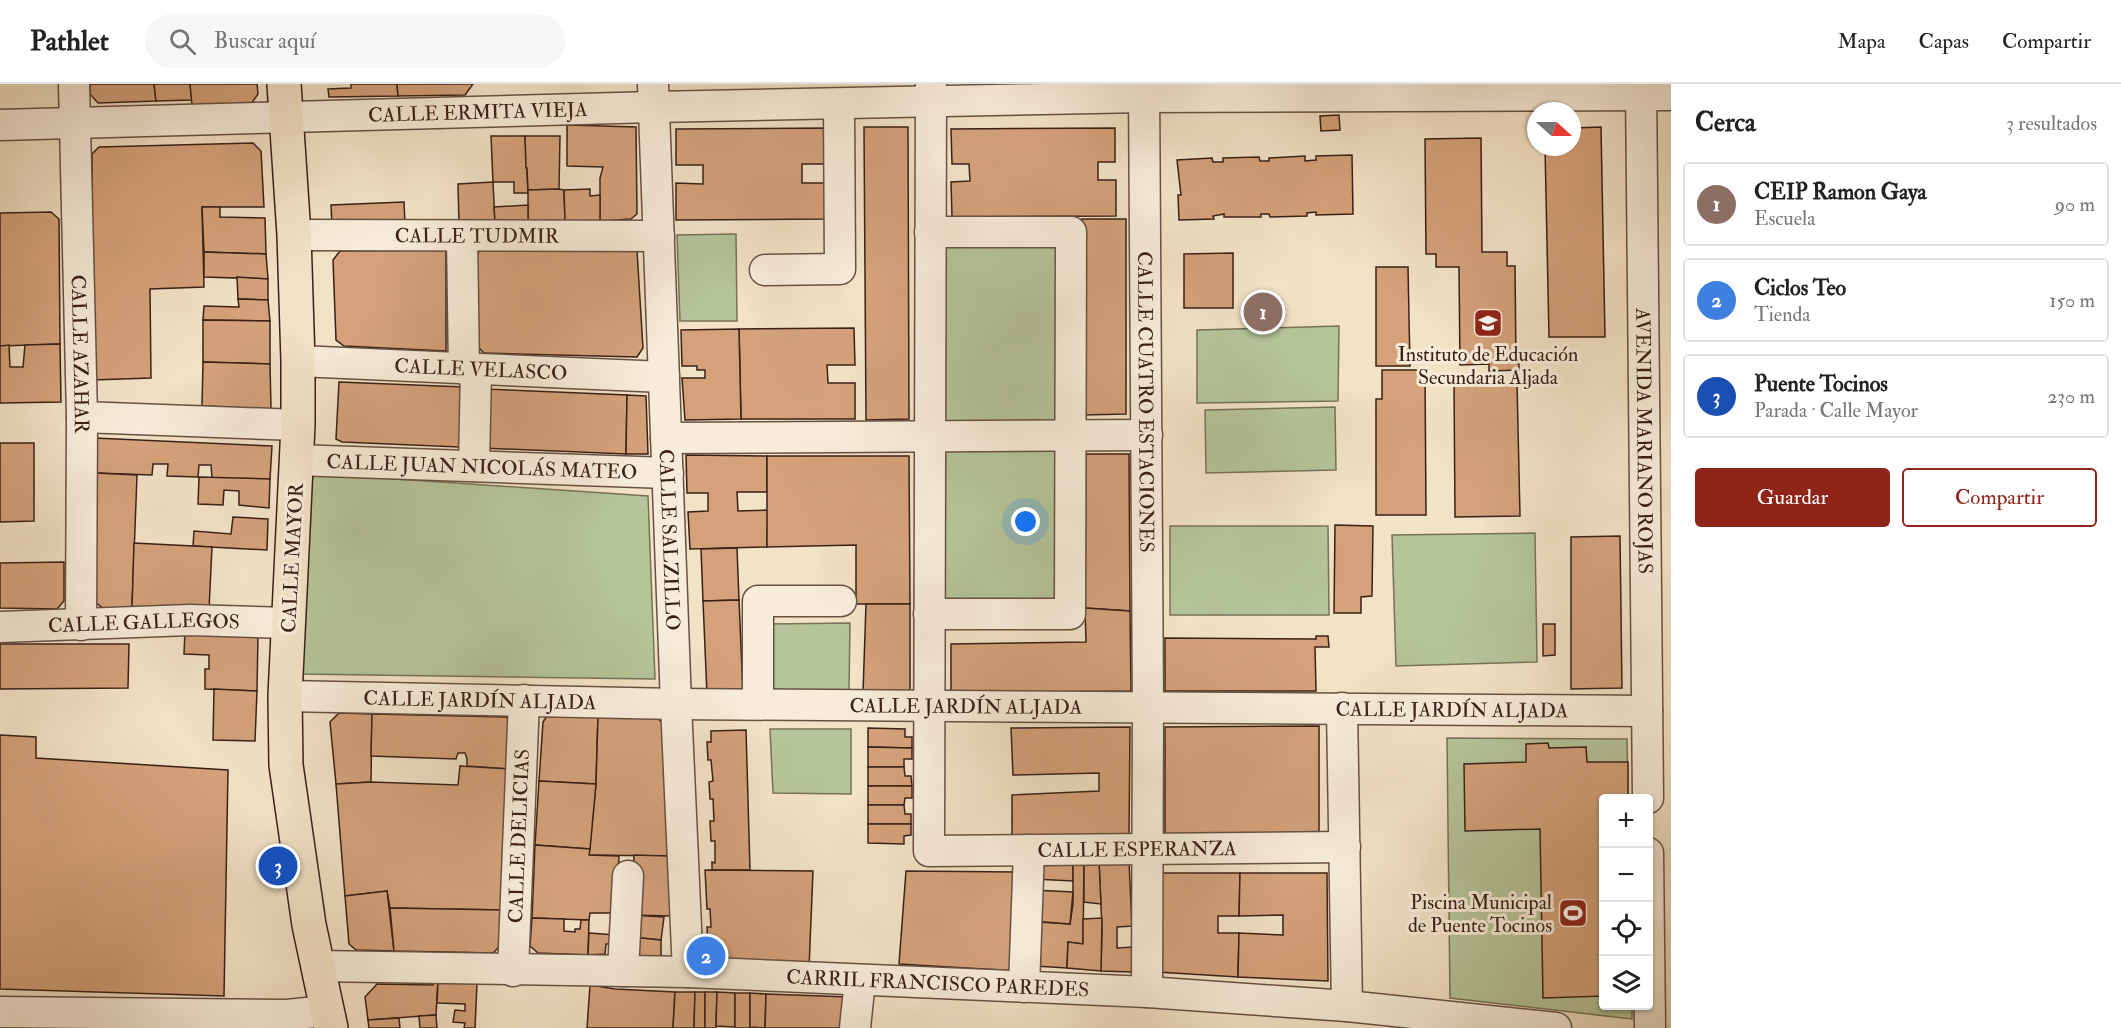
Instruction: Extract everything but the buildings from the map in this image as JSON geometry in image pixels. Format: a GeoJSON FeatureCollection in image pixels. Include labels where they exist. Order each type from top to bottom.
{"type":"FeatureCollection","features":[{"type":"Feature","properties":{"kind":"main road","name":"CALLE MAYOR"},"geometry":{"type":"LineString","coordinates":[[284,84],[294,235],[298,361],[298,425],[284,730],[290,804],[301,880],[329,1019]]}},
{"type":"Feature","properties":{"kind":"street","name":"CALLE AZAHAR"},"geometry":{"type":"LineString","coordinates":[[74,84],[82,417],[81,625]]}},
{"type":"Feature","properties":{"kind":"street","name":"CALLE ERMITA VIEJA"},"geometry":{"type":"LineString","coordinates":[[0,125],[286,116],[654,96],[840,104],[931,94],[1144,91],[1641,89],[1671,95]]}},
{"type":"Feature","properties":{"kind":"street","name":"AVENIDA MARIANO ROJAS"},"geometry":{"type":"LineString","coordinates":[[1641,89],[1648,794]]}},
{"type":"Feature","properties":{"kind":"street","name":"CALLE CUATRO ESTACIONES"},"geometry":{"type":"LineString","coordinates":[[1144,91],[1148,705],[1147,992]]}},
{"type":"Feature","properties":{"kind":"street"},"geometry":{"type":"LineString","coordinates":[[928,705],[931,94]]}},
{"type":"Feature","properties":{"kind":"street","name":"CALLE SALZILLO"},"geometry":{"type":"LineString","coordinates":[[654,96],[688,972]]}},
{"type":"Feature","properties":{"kind":"street"},"geometry":{"type":"LineString","coordinates":[[765,270],[840,269],[840,104]]}},
{"type":"Feature","properties":{"kind":"street"},"geometry":{"type":"LineString","coordinates":[[929,614],[1070,614],[1071,232],[930,232]]}},
{"type":"Feature","properties":{"kind":"street","name":"CALLE TUDMIR"},"geometry":{"type":"LineString","coordinates":[[294,235],[659,236]]}},
{"type":"Feature","properties":{"kind":"street"},"geometry":{"type":"LineString","coordinates":[[462,236],[474,466]]}},
{"type":"Feature","properties":{"kind":"street","name":"CALLE VELASCO"},"geometry":{"type":"LineString","coordinates":[[298,361],[664,377]]}},
{"type":"Feature","properties":{"kind":"street"},"geometry":{"type":"LineString","coordinates":[[82,417],[298,425]]}},
{"type":"Feature","properties":{"kind":"street"},"geometry":{"type":"LineString","coordinates":[[666,438],[1147,435]]}},
{"type":"Feature","properties":{"kind":"street","name":"CALLE JUAN NICOLÁS MATEO"},"geometry":{"type":"LineString","coordinates":[[296,460],[668,473]]}},
{"type":"Feature","properties":{"kind":"street"},"geometry":{"type":"LineString","coordinates":[[758,704],[758,601],[841,601]]}},
{"type":"Feature","properties":{"kind":"street","name":"CALLE GALLEGOS"},"geometry":{"type":"LineString","coordinates":[[0,627],[190,620],[288,623]]}},
{"type":"Feature","properties":{"kind":"street","name":"CALLE JARDÍN ALJADA"},"geometry":{"type":"LineString","coordinates":[[285,696],[676,704],[1148,705],[1647,711]]}},
{"type":"Feature","properties":{"kind":"street","name":"CALLE DELICIAS"},"geometry":{"type":"LineString","coordinates":[[513,970],[524,700]]}},
{"type":"Feature","properties":{"kind":"street","name":"CALLE ESPERANZA"},"geometry":{"type":"LineString","coordinates":[[928,705],[929,851],[1345,847]]}},
{"type":"Feature","properties":{"kind":"street"},"geometry":{"type":"LineString","coordinates":[[1342,708],[1347,1006]]}},
{"type":"Feature","properties":{"kind":"street"},"geometry":{"type":"LineString","coordinates":[[1024,987],[1029,850]]}},
{"type":"Feature","properties":{"kind":"street"},"geometry":{"type":"LineString","coordinates":[[624,971],[627,876]]}},
{"type":"Feature","properties":{"kind":"street"},"geometry":{"type":"LineString","coordinates":[[1649,902],[1650,1028]]}},
{"type":"Feature","properties":{"kind":"street","name":"CARRIL FRANCISCO PAREDES"},"geometry":{"type":"LineString","coordinates":[[317,966],[688,972],[1147,992],[1347,1006],[1556,1028]]}},
{"type":"Feature","properties":{"kind":"street"},"geometry":{"type":"LineString","coordinates":[[855,1028],[860,980]]}},
{"type":"Feature","properties":{"kind":"street"},"geometry":{"type":"LineString","coordinates":[[0,1012],[101,1021],[287,1022],[329,1019]]}},
{"type":"Feature","properties":{"kind":"green space"},"geometry":{"type":"Polygon","coordinates":[[[930,232],[1071,232],[1070,614],[929,614],[930,232]]]}},
{"type":"Feature","properties":{"kind":"green space"},"geometry":{"type":"Polygon","coordinates":[[[736,234],[737,321],[680,321],[677,235],[736,234]]]}},
{"type":"Feature","properties":{"kind":"green space"},"geometry":{"type":"Polygon","coordinates":[[[1339,326],[1338,401],[1197,403],[1197,330],[1339,326]]]}},
{"type":"Feature","properties":{"kind":"green space"},"geometry":{"type":"Polygon","coordinates":[[[1335,407],[1336,470],[1206,473],[1205,410],[1335,407]]]}},
{"type":"Feature","properties":{"kind":"green space"},"geometry":{"type":"Polygon","coordinates":[[[309,473],[648,496],[655,679],[299,674],[309,473]]]}},
{"type":"Feature","properties":{"kind":"green space"},"geometry":{"type":"Polygon","coordinates":[[[1170,526],[1328,526],[1329,615],[1170,615],[1170,526]]]}},
{"type":"Feature","properties":{"kind":"green space"},"geometry":{"type":"Polygon","coordinates":[[[1535,533],[1537,662],[1396,666],[1392,535],[1535,533]]]}},
{"type":"Feature","properties":{"kind":"green space"},"geometry":{"type":"Polygon","coordinates":[[[850,623],[849,691],[769,692],[767,624],[850,623]]]}},
{"type":"Feature","properties":{"kind":"green space"},"geometry":{"type":"Polygon","coordinates":[[[770,729],[851,729],[851,794],[773,793],[770,729]]]}},
{"type":"Feature","properties":{"kind":"green space"},"geometry":{"type":"Polygon","coordinates":[[[1447,738],[1627,739],[1628,794],[1599,794],[1599,1010],[1632,1010],[1632,1019],[1450,998],[1447,738]]]}},
{"type":"Feature","properties":{"kind":"place","name":"CEIP Ramon Gaya"},"geometry":{"type":"Point","coordinates":[1263,312]}},
{"type":"Feature","properties":{"kind":"place","name":"Instituto de Educación Secundaria Aljada"},"geometry":{"type":"Point","coordinates":[1488,323]}},
{"type":"Feature","properties":{"kind":"place","name":"Puente Tocinos"},"geometry":{"type":"Point","coordinates":[278,866]}},
{"type":"Feature","properties":{"kind":"place","name":"Piscina Municipal de Puente Tocinos"},"geometry":{"type":"Point","coordinates":[1573,913]}},
{"type":"Feature","properties":{"kind":"place","name":"Ciclos Teo"},"geometry":{"type":"Point","coordinates":[706,956]}}]}
